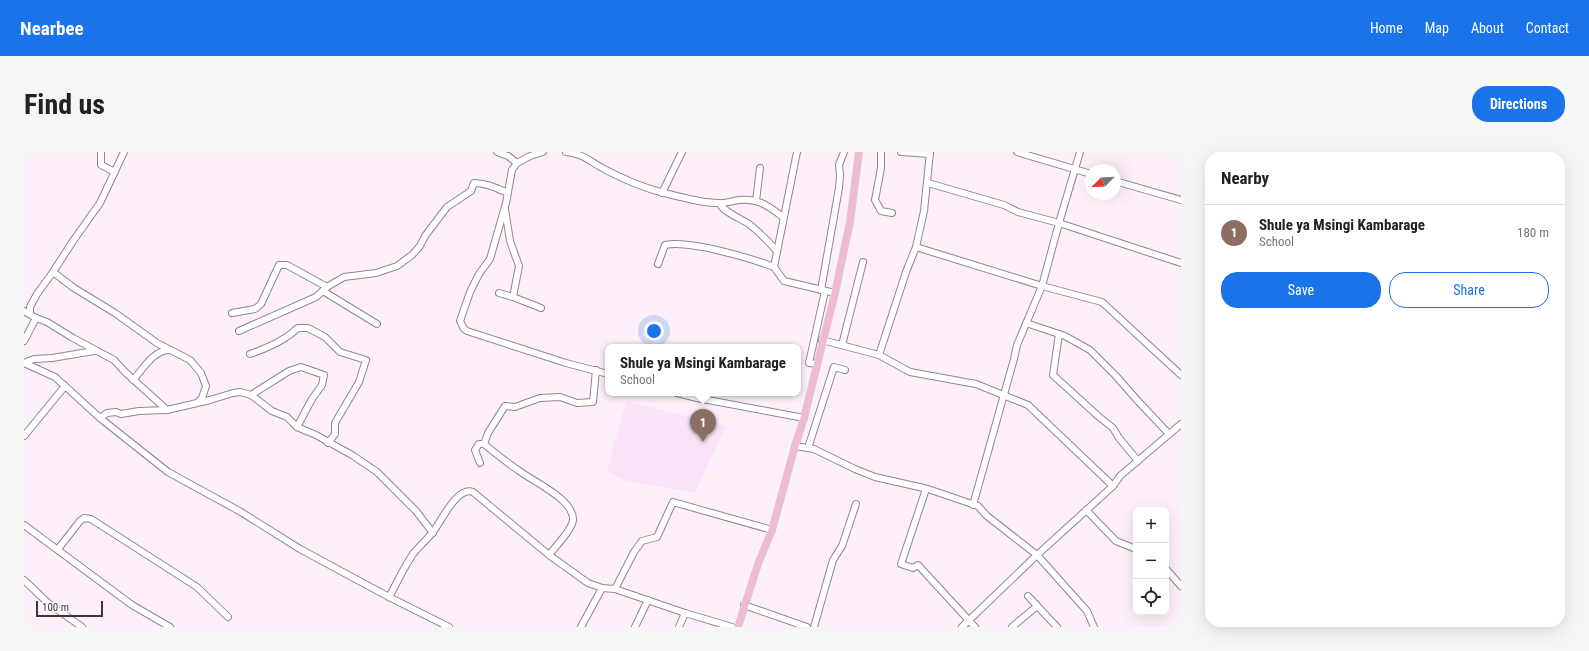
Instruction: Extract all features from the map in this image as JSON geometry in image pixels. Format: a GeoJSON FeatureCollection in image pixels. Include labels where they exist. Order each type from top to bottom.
{"type":"FeatureCollection","features":[{"type":"Feature","properties":{"kind":"main road"},"geometry":{"type":"LineString","coordinates":[[738,627],[744,605],[772,530],[804,418],[816,364],[835,293],[850,222],[859,152]]}},
{"type":"Feature","properties":{"kind":"street"},"geometry":{"type":"LineString","coordinates":[[101,152],[101,165],[115,172]]}},
{"type":"Feature","properties":{"kind":"street"},"geometry":{"type":"LineString","coordinates":[[124,152],[100,203],[37,294],[27,312],[114,360],[133,380],[167,410]]}},
{"type":"Feature","properties":{"kind":"street"},"geometry":{"type":"LineString","coordinates":[[497,152],[508,156],[517,163]]}},
{"type":"Feature","properties":{"kind":"street"},"geometry":{"type":"LineString","coordinates":[[543,152],[530,156],[517,163],[512,170],[508,193],[490,259],[479,274],[470,292],[460,321],[464,329],[566,363],[605,373]]}},
{"type":"Feature","properties":{"kind":"street"},"geometry":{"type":"LineString","coordinates":[[566,152],[582,155],[604,169],[637,184],[662,192],[720,204],[740,200],[756,201],[766,204],[783,217]]}},
{"type":"Feature","properties":{"kind":"street"},"geometry":{"type":"LineString","coordinates":[[662,192],[682,152]]}},
{"type":"Feature","properties":{"kind":"street"},"geometry":{"type":"LineString","coordinates":[[774,267],[797,152]]}},
{"type":"Feature","properties":{"kind":"street"},"geometry":{"type":"LineString","coordinates":[[816,364],[809,362],[823,291],[839,188],[839,165],[844,152]]}},
{"type":"Feature","properties":{"kind":"street"},"geometry":{"type":"LineString","coordinates":[[880,152],[881,168],[875,200],[882,211],[892,213]]}},
{"type":"Feature","properties":{"kind":"street"},"geometry":{"type":"LineString","coordinates":[[879,355],[906,272],[916,247],[928,183],[930,153],[902,152]]}},
{"type":"Feature","properties":{"kind":"street"},"geometry":{"type":"LineString","coordinates":[[1017,152],[1085,172]]}},
{"type":"Feature","properties":{"kind":"street"},"geometry":{"type":"LineString","coordinates":[[973,505],[1017,345],[1042,286],[1080,152]]}},
{"type":"Feature","properties":{"kind":"street"},"geometry":{"type":"LineString","coordinates":[[756,201],[760,168]]}},
{"type":"Feature","properties":{"kind":"street"},"geometry":{"type":"LineString","coordinates":[[239,330],[316,297],[325,289],[344,277],[376,273],[397,266],[412,255],[447,207],[471,191],[474,183],[481,183],[508,193]]}},
{"type":"Feature","properties":{"kind":"street"},"geometry":{"type":"LineString","coordinates":[[928,183],[1059,223],[1181,263]]}},
{"type":"Feature","properties":{"kind":"street"},"geometry":{"type":"LineString","coordinates":[[1121,183],[1181,200]]}},
{"type":"Feature","properties":{"kind":"street"},"geometry":{"type":"LineString","coordinates":[[720,204],[762,234],[777,251]]}},
{"type":"Feature","properties":{"kind":"street"},"geometry":{"type":"LineString","coordinates":[[504,207],[506,210],[510,241],[519,266],[513,297]]}},
{"type":"Feature","properties":{"kind":"street"},"geometry":{"type":"LineString","coordinates":[[658,264],[666,245],[672,243],[703,247],[755,260],[774,267],[784,281],[835,293]]}},
{"type":"Feature","properties":{"kind":"street"},"geometry":{"type":"LineString","coordinates":[[916,247],[1042,286],[1102,302],[1181,375]]}},
{"type":"Feature","properties":{"kind":"street"},"geometry":{"type":"LineString","coordinates":[[842,345],[863,262]]}},
{"type":"Feature","properties":{"kind":"street"},"geometry":{"type":"LineString","coordinates":[[232,313],[255,308],[261,304],[279,265],[287,265],[377,324]]}},
{"type":"Feature","properties":{"kind":"street"},"geometry":{"type":"LineString","coordinates":[[53,272],[74,288],[115,313],[157,344],[190,360],[201,373],[206,386],[202,398],[196,403]]}},
{"type":"Feature","properties":{"kind":"street"},"geometry":{"type":"LineString","coordinates":[[499,293],[541,308]]}},
{"type":"Feature","properties":{"kind":"street"},"geometry":{"type":"LineString","coordinates":[[24,341],[36,318]]}},
{"type":"Feature","properties":{"kind":"street"},"geometry":{"type":"LineString","coordinates":[[1026,323],[1060,334],[1090,350],[1169,434]]}},
{"type":"Feature","properties":{"kind":"street"},"geometry":{"type":"LineString","coordinates":[[250,354],[269,347],[290,336],[298,328],[308,328],[325,337],[340,352],[366,360],[359,382],[335,423],[335,434],[328,443]]}},
{"type":"Feature","properties":{"kind":"street"},"geometry":{"type":"LineString","coordinates":[[1060,334],[1053,375],[1113,428],[1119,438],[1138,461]]}},
{"type":"Feature","properties":{"kind":"street"},"geometry":{"type":"LineString","coordinates":[[822,340],[879,355],[910,372],[976,384],[1028,405],[1113,486]]}},
{"type":"Feature","properties":{"kind":"street"},"geometry":{"type":"LineString","coordinates":[[24,363],[94,350]]}},
{"type":"Feature","properties":{"kind":"street"},"geometry":{"type":"LineString","coordinates":[[133,380],[155,356],[165,350],[169,350]]}},
{"type":"Feature","properties":{"kind":"street"},"geometry":{"type":"LineString","coordinates":[[24,363],[55,377],[100,418],[168,472],[241,512],[300,549],[389,597],[450,627]]}},
{"type":"Feature","properties":{"kind":"street"},"geometry":{"type":"LineString","coordinates":[[251,395],[289,371],[301,367],[324,375],[322,385],[312,399],[297,427]]}},
{"type":"Feature","properties":{"kind":"street"},"geometry":{"type":"LineString","coordinates":[[808,448],[834,367],[845,370]]}},
{"type":"Feature","properties":{"kind":"street"},"geometry":{"type":"LineString","coordinates":[[484,444],[488,433],[505,406],[515,407],[540,398],[560,397],[577,403],[593,402],[596,370]]}},
{"type":"Feature","properties":{"kind":"street"},"geometry":{"type":"LineString","coordinates":[[24,436],[64,386]]}},
{"type":"Feature","properties":{"kind":"street"},"geometry":{"type":"LineString","coordinates":[[100,418],[107,413],[116,412],[121,414],[139,411],[167,410],[233,393],[240,392],[251,395],[272,410],[287,417],[297,427],[352,455],[377,472],[416,511],[433,533]]}},
{"type":"Feature","properties":{"kind":"street"},"geometry":{"type":"LineString","coordinates":[[689,396],[804,418]]}},
{"type":"Feature","properties":{"kind":"street"},"geometry":{"type":"LineString","coordinates":[[962,627],[1037,555],[1113,486],[1120,476],[1181,424]]}},
{"type":"Feature","properties":{"kind":"street"},"geometry":{"type":"LineString","coordinates":[[480,463],[475,450],[479,444],[484,444],[519,471],[550,490],[569,508],[572,512],[572,522],[568,530],[549,555]]}},
{"type":"Feature","properties":{"kind":"street"},"geometry":{"type":"LineString","coordinates":[[795,446],[814,449],[875,477],[926,489],[978,506],[987,516],[1037,555],[1087,611],[1094,627]]}},
{"type":"Feature","properties":{"kind":"street"},"geometry":{"type":"LineString","coordinates":[[926,489],[901,564],[913,568],[918,565],[975,627]]}},
{"type":"Feature","properties":{"kind":"street"},"geometry":{"type":"LineString","coordinates":[[389,597],[413,554],[433,533],[452,502],[465,492],[470,491],[549,555],[578,576],[602,588],[615,588],[685,613],[732,627]]}},
{"type":"Feature","properties":{"kind":"street"},"geometry":{"type":"LineString","coordinates":[[615,588],[634,552],[642,541],[657,537],[673,502],[772,530]]}},
{"type":"Feature","properties":{"kind":"street"},"geometry":{"type":"LineString","coordinates":[[814,627],[833,560],[842,546],[856,504]]}},
{"type":"Feature","properties":{"kind":"street"},"geometry":{"type":"LineString","coordinates":[[1086,510],[1116,541],[1133,548]]}},
{"type":"Feature","properties":{"kind":"street"},"geometry":{"type":"LineString","coordinates":[[58,549],[80,521],[84,518],[91,519],[197,587],[228,617]]}},
{"type":"Feature","properties":{"kind":"street"},"geometry":{"type":"LineString","coordinates":[[24,525],[132,605],[170,627]]}},
{"type":"Feature","properties":{"kind":"street"},"geometry":{"type":"LineString","coordinates":[[1169,572],[1181,586]]}},
{"type":"Feature","properties":{"kind":"street"},"geometry":{"type":"LineString","coordinates":[[24,580],[48,603],[82,627]]}},
{"type":"Feature","properties":{"kind":"street"},"geometry":{"type":"LineString","coordinates":[[581,627],[602,588]]}},
{"type":"Feature","properties":{"kind":"street"},"geometry":{"type":"LineString","coordinates":[[1028,596],[1057,627]]}},
{"type":"Feature","properties":{"kind":"street"},"geometry":{"type":"LineString","coordinates":[[635,627],[648,600]]}},
{"type":"Feature","properties":{"kind":"street"},"geometry":{"type":"LineString","coordinates":[[744,605],[807,627]]}},
{"type":"Feature","properties":{"kind":"street"},"geometry":{"type":"LineString","coordinates":[[1012,627],[1037,606]]}},
{"type":"Feature","properties":{"kind":"street"},"geometry":{"type":"LineString","coordinates":[[679,627],[685,613]]}},
{"type":"Feature","properties":{"kind":"shaded area"},"geometry":{"type":"Polygon","coordinates":[[[626,401],[726,426],[695,493],[624,480],[607,471],[626,401]]]}},
{"type":"Feature","properties":{"kind":"place","name":"Shule ya Msingi Kambarage"},"geometry":{"type":"Point","coordinates":[703,442]}}]}
